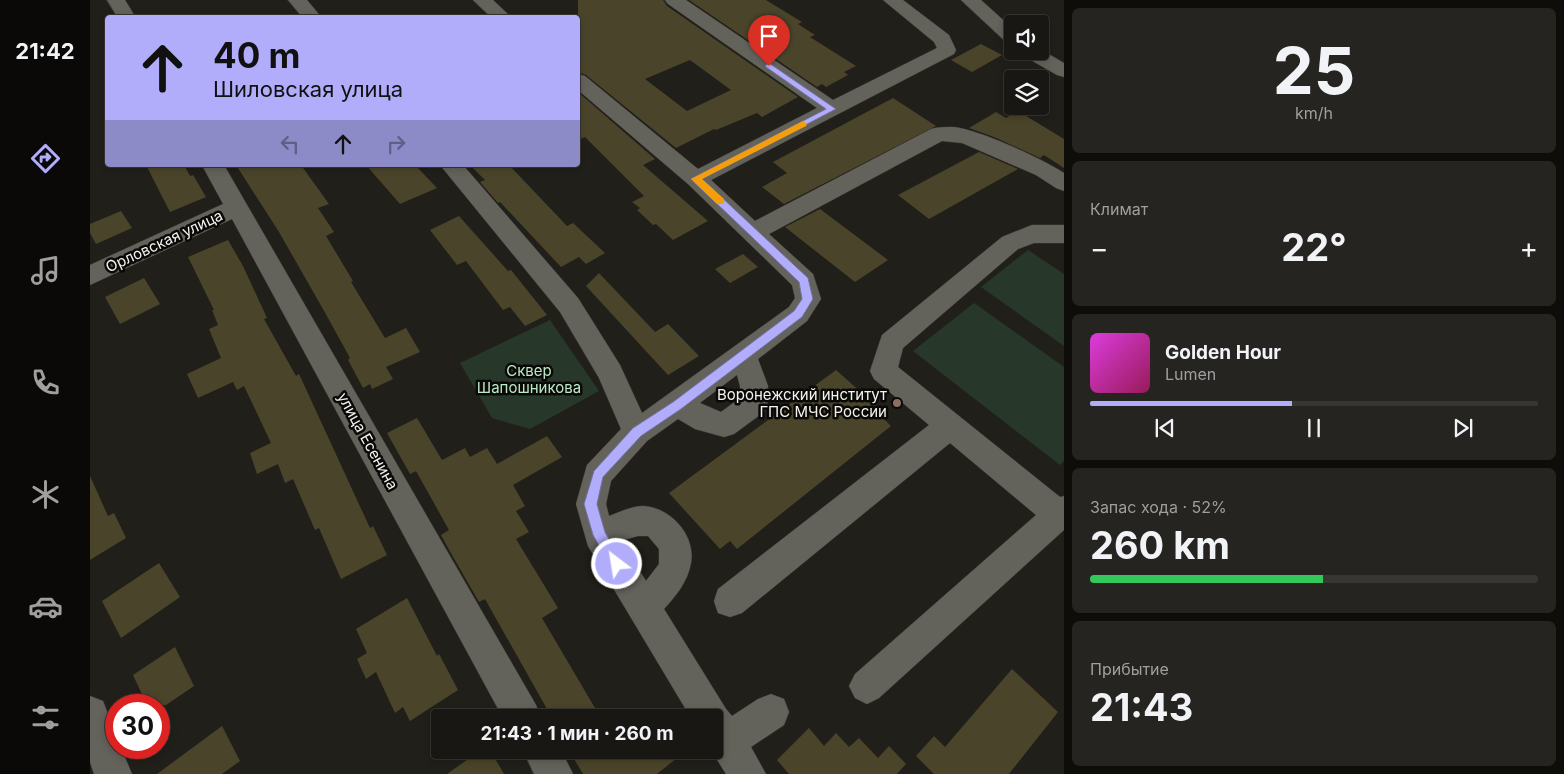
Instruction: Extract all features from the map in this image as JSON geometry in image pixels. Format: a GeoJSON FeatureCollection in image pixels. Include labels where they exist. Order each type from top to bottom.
{"type":"FeatureCollection","features":[{"type":"Feature","properties":{"kind":"street"},"geometry":{"type":"LineString","coordinates":[[116,0],[124,15]]}},
{"type":"Feature","properties":{"kind":"street"},"geometry":{"type":"LineString","coordinates":[[298,0],[310,15]]}},
{"type":"Feature","properties":{"kind":"street"},"geometry":{"type":"LineString","coordinates":[[482,0],[500,15]]}},
{"type":"Feature","properties":{"kind":"street"},"geometry":{"type":"LineString","coordinates":[[674,0],[832,109]]}},
{"type":"Feature","properties":{"kind":"street"},"geometry":{"type":"LineString","coordinates":[[696,179],[947,50],[942,39],[892,0]]}},
{"type":"Feature","properties":{"kind":"street"},"geometry":{"type":"LineString","coordinates":[[970,0],[1004,30]]}},
{"type":"Feature","properties":{"kind":"street"},"geometry":{"type":"LineString","coordinates":[[1045,60],[1064,71]]}},
{"type":"Feature","properties":{"kind":"street"},"geometry":{"type":"LineString","coordinates":[[580,82],[696,179],[753,232],[804,281],[808,299],[798,314],[677,405],[637,432],[598,474],[591,504],[599,535],[706,709]]}},
{"type":"Feature","properties":{"kind":"street"},"geometry":{"type":"LineString","coordinates":[[753,232],[938,134],[955,134],[970,138],[1044,170],[1064,183]]}},
{"type":"Feature","properties":{"kind":"street","name":"улица Есенина"},"geometry":{"type":"LineString","coordinates":[[214,167],[518,709]]}},
{"type":"Feature","properties":{"kind":"street"},"geometry":{"type":"LineString","coordinates":[[453,167],[570,305],[610,373],[637,432]]}},
{"type":"Feature","properties":{"kind":"street","name":"Орловская улица"},"geometry":{"type":"LineString","coordinates":[[90,276],[238,207]]}},
{"type":"Feature","properties":{"kind":"street"},"geometry":{"type":"LineString","coordinates":[[867,686],[1061,513],[950,426],[884,371],[891,343],[1010,244],[1032,234],[1064,234]]}},
{"type":"Feature","properties":{"kind":"street"},"geometry":{"type":"LineString","coordinates":[[677,405],[705,420],[724,425],[754,404],[754,386],[743,354]]}},
{"type":"Feature","properties":{"kind":"street"},"geometry":{"type":"LineString","coordinates":[[730,601],[950,426]]}},
{"type":"Feature","properties":{"kind":"street"},"geometry":{"type":"LineString","coordinates":[[599,535],[631,523],[644,521],[657,524],[670,536],[677,549],[675,565],[668,579],[643,607]]}},
{"type":"Feature","properties":{"kind":"street"},"geometry":{"type":"LineString","coordinates":[[731,748],[740,732],[771,712]]}},
{"type":"Feature","properties":{"kind":"street"},"geometry":{"type":"LineString","coordinates":[[90,714],[113,774]]}},
{"type":"Feature","properties":{"kind":"street"},"geometry":{"type":"LineString","coordinates":[[546,759],[554,774]]}},
{"type":"Feature","properties":{"kind":"green space"},"geometry":{"type":"Polygon","coordinates":[[[1028,250],[1064,274],[1064,346],[981,287],[1028,250]]]}},
{"type":"Feature","properties":{"kind":"green space"},"geometry":{"type":"Polygon","coordinates":[[[974,303],[1064,367],[1064,461],[1060,465],[913,351],[974,303]]]}},
{"type":"Feature","properties":{"kind":"green space","name":"Сквер Шапошникова"},"geometry":{"type":"Polygon","coordinates":[[[550,320],[599,391],[530,429],[492,418],[460,363],[550,320]]]}},
{"type":"Feature","properties":{"kind":"building"},"geometry":{"type":"Polygon","coordinates":[[[578,0],[663,0],[667,6],[798,97],[762,117],[757,113],[716,130],[714,129],[676,148],[586,75],[580,73],[580,15],[578,15],[578,0]],[[690,60],[645,79],[687,111],[731,90],[690,60]]]}},
{"type":"Feature","properties":{"kind":"building"},"geometry":{"type":"Polygon","coordinates":[[[689,0],[766,0],[802,22],[798,24],[815,35],[810,37],[856,66],[844,72],[848,75],[826,87],[822,84],[817,87],[689,0]]]}},
{"type":"Feature","properties":{"kind":"building"},"geometry":{"type":"Polygon","coordinates":[[[981,44],[1002,55],[972,72],[951,60],[981,44]]]}},
{"type":"Feature","properties":{"kind":"building"},"geometry":{"type":"Polygon","coordinates":[[[580,94],[655,159],[643,165],[708,221],[673,240],[637,210],[640,208],[632,202],[644,196],[585,137],[580,139],[580,94]]]}},
{"type":"Feature","properties":{"kind":"building"},"geometry":{"type":"Polygon","coordinates":[[[893,98],[936,126],[784,204],[762,187],[787,173],[773,162],[893,98]]]}},
{"type":"Feature","properties":{"kind":"building"},"geometry":{"type":"Polygon","coordinates":[[[996,112],[1006,118],[1011,115],[1025,115],[1064,139],[1064,168],[1044,155],[1040,158],[969,128],[996,112]]]}},
{"type":"Feature","properties":{"kind":"building"},"geometry":{"type":"Polygon","coordinates":[[[979,152],[1018,169],[929,219],[898,195],[979,152]]]}},
{"type":"Feature","properties":{"kind":"building"},"geometry":{"type":"Polygon","coordinates":[[[147,167],[185,167],[190,176],[193,175],[206,197],[170,212],[147,167]]]}},
{"type":"Feature","properties":{"kind":"building"},"geometry":{"type":"Polygon","coordinates":[[[237,167],[302,167],[329,204],[318,208],[334,232],[326,236],[385,338],[406,328],[420,352],[386,367],[393,379],[372,389],[370,384],[363,388],[348,360],[350,358],[279,232],[237,167]]]}},
{"type":"Feature","properties":{"kind":"building"},"geometry":{"type":"Polygon","coordinates":[[[368,167],[417,167],[437,188],[400,204],[368,167]]]}},
{"type":"Feature","properties":{"kind":"building"},"geometry":{"type":"Polygon","coordinates":[[[472,167],[511,167],[567,226],[573,223],[605,253],[586,264],[579,257],[561,267],[480,182],[485,180],[472,167]]]}},
{"type":"Feature","properties":{"kind":"building"},"geometry":{"type":"Polygon","coordinates":[[[820,209],[888,260],[855,282],[785,227],[820,209]]]}},
{"type":"Feature","properties":{"kind":"building"},"geometry":{"type":"Polygon","coordinates":[[[121,211],[132,228],[96,244],[90,233],[90,224],[121,211]]]}},
{"type":"Feature","properties":{"kind":"building"},"geometry":{"type":"Polygon","coordinates":[[[459,216],[508,271],[511,270],[547,315],[525,326],[510,307],[503,310],[466,261],[457,265],[430,230],[459,216]]]}},
{"type":"Feature","properties":{"kind":"building"},"geometry":{"type":"Polygon","coordinates":[[[228,240],[243,266],[267,318],[264,319],[296,376],[299,374],[370,528],[373,526],[387,555],[341,579],[319,528],[315,530],[293,479],[285,483],[278,464],[257,474],[250,453],[271,443],[244,386],[237,390],[233,382],[198,398],[187,374],[221,358],[209,329],[218,325],[212,310],[214,310],[188,257],[228,240]]]}},
{"type":"Feature","properties":{"kind":"building"},"geometry":{"type":"Polygon","coordinates":[[[743,254],[758,267],[730,283],[715,269],[743,254]]]}},
{"type":"Feature","properties":{"kind":"building"},"geometry":{"type":"Polygon","coordinates":[[[599,273],[655,332],[668,324],[699,356],[668,375],[586,286],[599,273]]]}},
{"type":"Feature","properties":{"kind":"building"},"geometry":{"type":"Polygon","coordinates":[[[144,278],[160,304],[120,324],[105,297],[144,278]]]}},
{"type":"Feature","properties":{"kind":"building"},"geometry":{"type":"Polygon","coordinates":[[[836,370],[888,416],[884,419],[891,426],[737,549],[730,541],[720,549],[669,493],[836,370]]]}},
{"type":"Feature","properties":{"kind":"building"},"geometry":{"type":"Polygon","coordinates":[[[417,418],[442,460],[465,448],[470,457],[487,448],[497,464],[547,436],[562,457],[513,485],[525,506],[516,511],[529,532],[516,539],[558,608],[542,618],[595,708],[547,709],[485,599],[479,602],[448,548],[441,535],[449,530],[416,471],[410,474],[387,433],[417,418]]]}},
{"type":"Feature","properties":{"kind":"building"},"geometry":{"type":"Polygon","coordinates":[[[90,476],[108,516],[114,513],[126,538],[90,560],[90,476]]]}},
{"type":"Feature","properties":{"kind":"building"},"geometry":{"type":"Polygon","coordinates":[[[159,563],[180,597],[121,638],[102,601],[159,563]]]}},
{"type":"Feature","properties":{"kind":"building"},"geometry":{"type":"Polygon","coordinates":[[[407,598],[437,656],[439,654],[458,690],[410,721],[403,707],[395,713],[376,672],[366,679],[357,659],[367,653],[356,629],[407,598]]]}},
{"type":"Feature","properties":{"kind":"building"},"geometry":{"type":"Polygon","coordinates":[[[175,647],[194,686],[170,702],[170,694],[142,694],[133,675],[175,647]]]}},
{"type":"Feature","properties":{"kind":"building"},"geometry":{"type":"Polygon","coordinates":[[[1012,669],[1058,712],[1009,774],[934,774],[916,756],[934,736],[945,747],[1012,669]]]}},
{"type":"Feature","properties":{"kind":"building"},"geometry":{"type":"Polygon","coordinates":[[[222,726],[240,761],[222,774],[157,774],[222,726]]]}},
{"type":"Feature","properties":{"kind":"building"},"geometry":{"type":"Polygon","coordinates":[[[809,728],[824,746],[836,733],[849,747],[859,738],[878,758],[889,746],[906,764],[897,774],[789,774],[777,760],[809,728]]]}},
{"type":"Feature","properties":{"kind":"building"},"geometry":{"type":"Polygon","coordinates":[[[468,759],[495,759],[504,774],[447,774],[468,759]]]}},
{"type":"Feature","properties":{"kind":"building"},"geometry":{"type":"Polygon","coordinates":[[[574,759],[676,759],[657,774],[583,774],[574,759]]]}},
{"type":"Feature","properties":{"kind":"slow traffic"},"geometry":{"type":"LineString","coordinates":[[720,201],[696,179],[803,124]]}},
{"type":"Feature","properties":{"kind":"place","name":"Воронежский институт ГПС МЧС России"},"geometry":{"type":"Point","coordinates":[897,403]}},
{"type":"Feature","properties":{"kind":"route"},"geometry":{"type":"LineString","coordinates":[[617,564],[599,535],[591,504],[598,474],[637,432],[677,405],[798,314],[808,299],[804,281],[696,179],[832,109],[769,66]]}}]}
